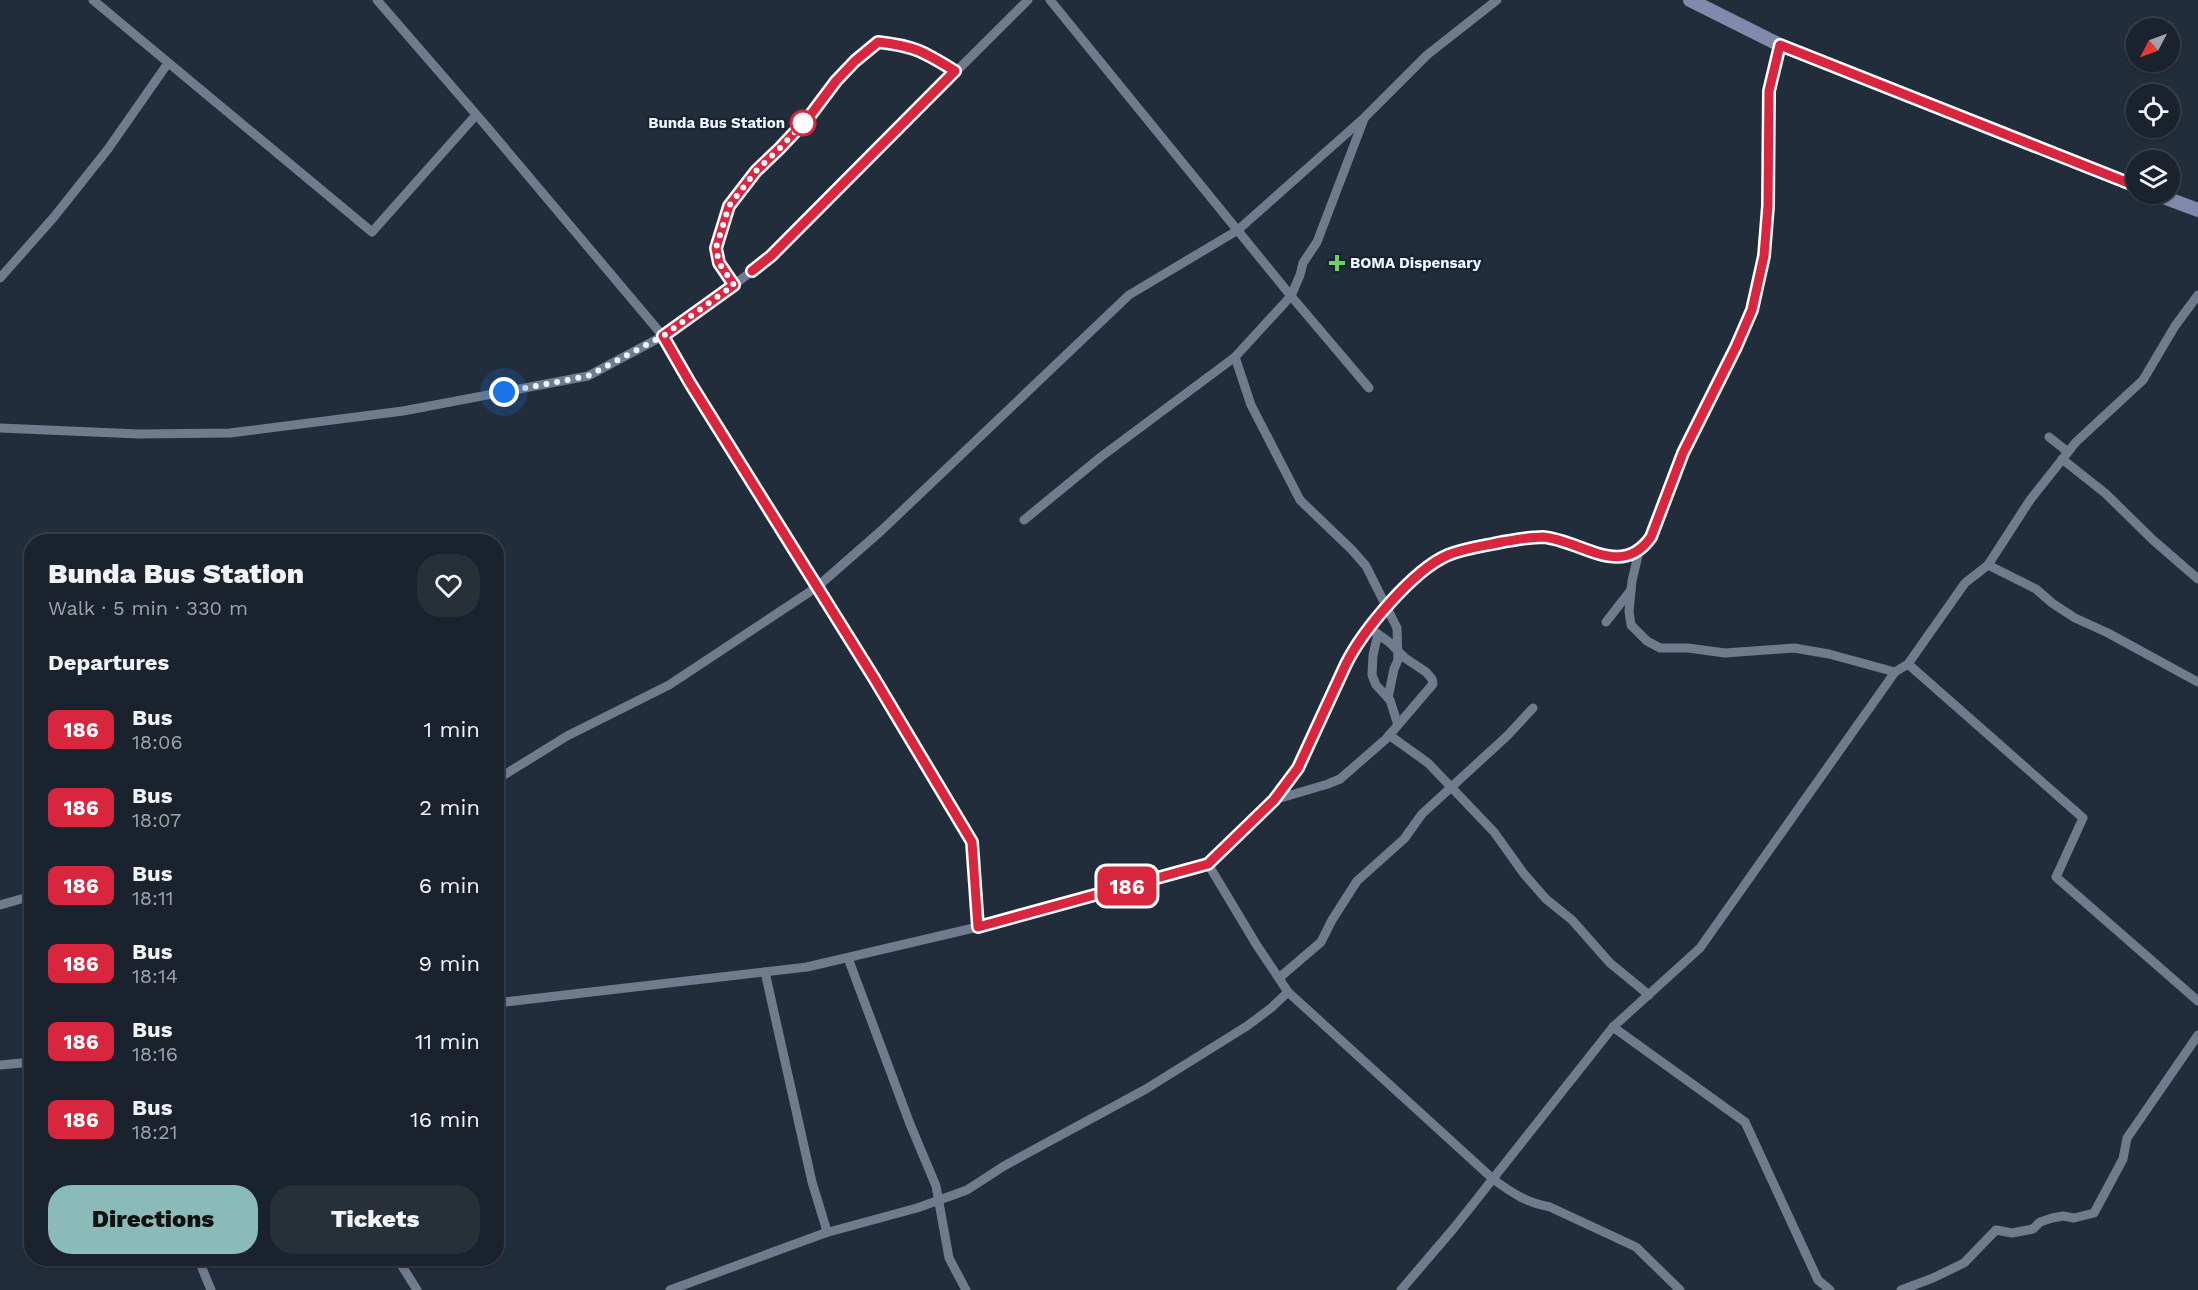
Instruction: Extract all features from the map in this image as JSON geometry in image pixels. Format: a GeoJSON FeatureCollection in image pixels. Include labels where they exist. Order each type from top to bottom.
{"type":"FeatureCollection","features":[{"type":"Feature","properties":{"kind":"main road"},"geometry":{"type":"LineString","coordinates":[[1690,0],[1780,45],[2126,182]]}},
{"type":"Feature","properties":{"kind":"main road"},"geometry":{"type":"LineString","coordinates":[[2180,203],[2198,210]]}},
{"type":"Feature","properties":{"kind":"street"},"geometry":{"type":"LineString","coordinates":[[95,0],[372,232],[476,115]]}},
{"type":"Feature","properties":{"kind":"street"},"geometry":{"type":"LineString","coordinates":[[376,0],[663,336],[874,678],[972,842],[978,927]]}},
{"type":"Feature","properties":{"kind":"street"},"geometry":{"type":"LineString","coordinates":[[0,428],[139,434],[230,433],[324,423],[403,411],[588,376],[663,336],[771,256],[1028,0]]}},
{"type":"Feature","properties":{"kind":"street"},"geometry":{"type":"LineString","coordinates":[[1050,0],[1291,296],[1369,388]]}},
{"type":"Feature","properties":{"kind":"street"},"geometry":{"type":"LineString","coordinates":[[504,775],[567,736],[669,685],[817,587],[882,530],[1129,296],[1238,230],[1364,118],[1427,54],[1497,0]]}},
{"type":"Feature","properties":{"kind":"street"},"geometry":{"type":"LineString","coordinates":[[734,285],[719,263],[716,248],[729,206],[756,171],[809,117],[836,81],[855,61],[878,42],[904,45],[924,52],[955,71]]}},
{"type":"Feature","properties":{"kind":"street"},"geometry":{"type":"LineString","coordinates":[[504,1002],[807,968],[978,927],[1208,864],[1274,800],[1298,768],[1330,695],[1354,648],[1368,627],[1428,567],[1448,555],[1522,538],[1543,537],[1600,555],[1631,556],[1643,549],[1651,537],[1683,453],[1752,310],[1764,256],[1768,195],[1769,91],[1780,45]]}},
{"type":"Feature","properties":{"kind":"street"},"geometry":{"type":"LineString","coordinates":[[0,278],[54,217],[104,154],[168,63]]}},
{"type":"Feature","properties":{"kind":"street"},"geometry":{"type":"LineString","coordinates":[[1024,520],[1110,450],[1235,357],[1291,296],[1303,262],[1317,242],[1364,118]]}},
{"type":"Feature","properties":{"kind":"street"},"geometry":{"type":"LineString","coordinates":[[1401,1290],[1493,1179],[1613,1027],[1700,948],[1895,672],[1908,664],[1965,582],[1988,565],[2030,500],[2076,442],[2143,380],[2175,326],[2198,295]]}},
{"type":"Feature","properties":{"kind":"street"},"geometry":{"type":"LineString","coordinates":[[1235,357],[1251,405],[1300,500],[1366,566],[1385,609],[1397,628],[1398,660],[1388,698]]}},
{"type":"Feature","properties":{"kind":"street"},"geometry":{"type":"LineString","coordinates":[[2049,437],[2152,540],[2198,579]]}},
{"type":"Feature","properties":{"kind":"street"},"geometry":{"type":"LineString","coordinates":[[1639,551],[1631,590],[1629,611],[1631,625],[1647,641],[1660,648],[1688,648],[1725,653],[1794,648],[1829,654],[1895,672]]}},
{"type":"Feature","properties":{"kind":"street"},"geometry":{"type":"LineString","coordinates":[[1988,565],[2036,589],[2075,618],[2108,633],[2198,682]]}},
{"type":"Feature","properties":{"kind":"street"},"geometry":{"type":"LineString","coordinates":[[1606,622],[1631,590]]}},
{"type":"Feature","properties":{"kind":"street"},"geometry":{"type":"LineString","coordinates":[[1274,800],[1340,779],[1389,735],[1433,684],[1426,672],[1368,627]]}},
{"type":"Feature","properties":{"kind":"street"},"geometry":{"type":"LineString","coordinates":[[1378,634],[1373,655],[1372,675],[1376,685],[1388,698],[1398,725]]}},
{"type":"Feature","properties":{"kind":"street"},"geometry":{"type":"LineString","coordinates":[[1908,664],[2084,818],[2056,877],[2197,998]]}},
{"type":"Feature","properties":{"kind":"street"},"geometry":{"type":"LineString","coordinates":[[1279,978],[1321,942],[1357,881],[1404,838],[1422,814],[1533,708]]}},
{"type":"Feature","properties":{"kind":"street"},"geometry":{"type":"LineString","coordinates":[[1389,735],[1428,764],[1451,787],[1494,832],[1524,874],[1546,899],[1572,920],[1610,963],[1649,995]]}},
{"type":"Feature","properties":{"kind":"street"},"geometry":{"type":"LineString","coordinates":[[1208,864],[1288,992],[1493,1179],[1517,1197],[1536,1205],[1550,1207],[1636,1247],[1671,1286],[1680,1290]]}},
{"type":"Feature","properties":{"kind":"street"},"geometry":{"type":"LineString","coordinates":[[0,905],[24,898]]}},
{"type":"Feature","properties":{"kind":"street"},"geometry":{"type":"LineString","coordinates":[[848,958],[910,1124],[936,1186],[949,1258],[966,1290]]}},
{"type":"Feature","properties":{"kind":"street"},"geometry":{"type":"LineString","coordinates":[[765,972],[812,1182],[826,1228],[825,1233]]}},
{"type":"Feature","properties":{"kind":"street"},"geometry":{"type":"LineString","coordinates":[[670,1290],[825,1233],[967,1190],[1004,1166],[1146,1089],[1247,1026],[1288,992]]}},
{"type":"Feature","properties":{"kind":"street"},"geometry":{"type":"LineString","coordinates":[[1613,1027],[1745,1122],[1818,1280],[1830,1290]]}},
{"type":"Feature","properties":{"kind":"street"},"geometry":{"type":"LineString","coordinates":[[1901,1290],[1934,1278],[1964,1263],[1996,1230],[2012,1233],[2032,1229],[2040,1222],[2052,1218],[2063,1216],[2074,1218],[2094,1213],[2124,1159],[2127,1138],[2198,1035]]}},
{"type":"Feature","properties":{"kind":"street"},"geometry":{"type":"LineString","coordinates":[[0,1065],[24,1063]]}},
{"type":"Feature","properties":{"kind":"street"},"geometry":{"type":"LineString","coordinates":[[201,1266],[211,1290]]}},
{"type":"Feature","properties":{"kind":"street"},"geometry":{"type":"LineString","coordinates":[[402,1266],[417,1290]]}},
{"type":"Feature","properties":{"kind":"bus line","name":"186"},"geometry":{"type":"LineString","coordinates":[[752,271],[771,256],[955,71],[924,52],[904,45],[878,42],[855,61],[836,81],[809,117],[756,171],[729,206],[716,248],[719,263],[734,285],[663,336],[874,678],[972,842],[978,927],[1208,864],[1274,800],[1298,768],[1330,695],[1354,648],[1372,622],[1428,567],[1448,555],[1522,538],[1543,537],[1600,555],[1631,556],[1643,549],[1651,537],[1683,453],[1752,310],[1764,256],[1768,206],[1769,91],[1780,45],[2126,182]]}},
{"type":"Feature","properties":{"kind":"place","name":"Bunda Bus Station"},"geometry":{"type":"Point","coordinates":[803,123]}},
{"type":"Feature","properties":{"kind":"place","name":"BOMA Dispensary"},"geometry":{"type":"Point","coordinates":[1337,263]}},
{"type":"Feature","properties":{"kind":"route"},"geometry":{"type":"LineString","coordinates":[[504,392],[588,376],[663,336],[734,285],[719,263],[716,248],[729,206],[756,171],[809,117],[803,123]]}}]}
